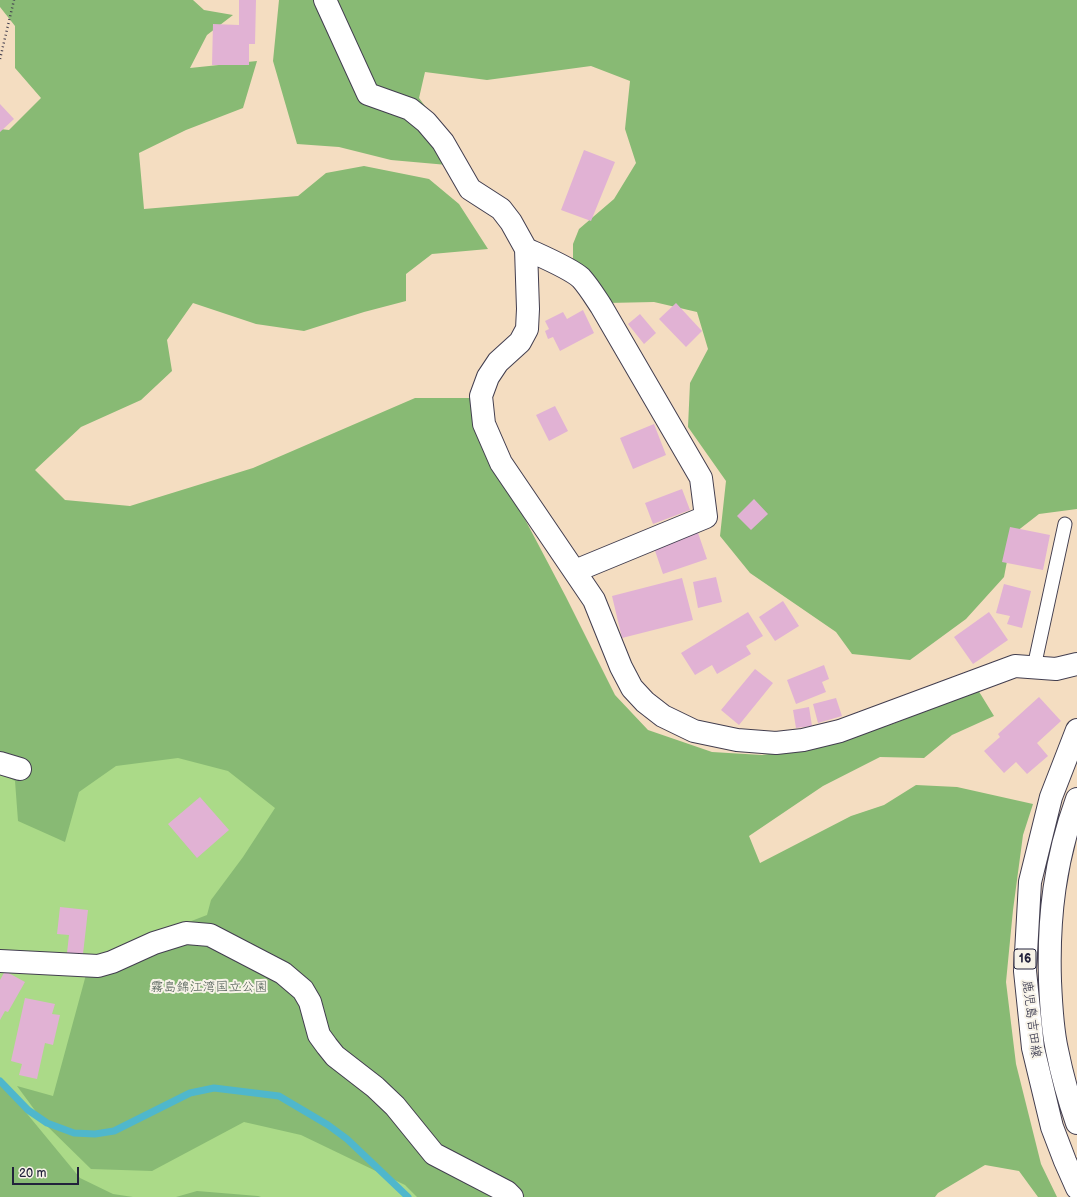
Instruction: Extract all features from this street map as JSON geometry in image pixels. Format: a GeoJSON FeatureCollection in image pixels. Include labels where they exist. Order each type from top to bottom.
{"type":"FeatureCollection","features":[{"type":"Feature","properties":{"kind":"street"},"geometry":{"type":"LineString","coordinates":[[325,0],[368,94],[410,109],[426,122],[443,142],[470,189],[501,209],[511,222],[526,249],[528,309],[527,329],[520,342],[498,362],[488,378],[481,396],[484,424],[501,462],[594,600],[621,667],[632,688],[645,702],[663,716],[694,731],[737,740],[776,743],[803,740],[840,731],[1015,666],[1056,669],[1077,664]]}},
{"type":"Feature","properties":{"kind":"street"},"geometry":{"type":"LineString","coordinates":[[526,249],[580,277],[590,290],[601,306],[701,478],[706,517],[575,571]]}},
{"type":"Feature","properties":{"kind":"street","name":"鹿児島吉田線"},"geometry":{"type":"LineString","coordinates":[[1077,730],[1051,797],[1030,882],[1024,971],[1032,1048],[1052,1127],[1077,1188]]}},
{"type":"Feature","properties":{"kind":"street","name":"鹿児島吉田線"},"geometry":{"type":"LineString","coordinates":[[1077,799],[1058,862],[1051,912],[1049,959],[1051,1007],[1057,1049],[1077,1124]]}},
{"type":"Feature","properties":{"kind":"street"},"geometry":{"type":"LineString","coordinates":[[0,962],[98,966],[112,962],[154,943],[186,933],[210,935],[283,973],[303,990],[310,1002],[319,1035],[327,1046],[336,1056],[375,1087],[395,1106],[434,1154],[507,1192],[512,1197]]}},
{"type":"Feature","properties":{"kind":"lane"},"geometry":{"type":"LineString","coordinates":[[1034,667],[1066,524]]}},
{"type":"Feature","properties":{"kind":"path"},"geometry":{"type":"LineString","coordinates":[[0,59],[14,0]]}},
{"type":"Feature","properties":{"kind":"green space"},"geometry":{"type":"Polygon","coordinates":[[[0,0],[193,0],[204,10],[233,15],[207,35],[190,68],[257,61],[243,108],[186,130],[139,153],[144,209],[298,196],[326,173],[364,166],[429,179],[459,204],[488,249],[432,254],[406,274],[406,301],[364,312],[304,331],[256,324],[193,303],[167,340],[172,371],[141,400],[81,427],[35,470],[65,500],[130,506],[253,468],[415,398],[472,398],[491,455],[566,597],[615,695],[648,730],[712,752],[762,755],[825,746],[895,723],[978,690],[994,716],[952,735],[924,758],[880,757],[823,786],[749,836],[760,863],[851,816],[884,805],[916,785],[957,787],[1033,804],[1023,835],[1013,910],[1006,982],[1016,1064],[1041,1164],[1057,1197],[1038,1197],[1019,1171],[985,1165],[938,1193],[935,1197],[417,1197],[405,1185],[301,1135],[244,1122],[152,1171],[91,1169],[45,1124],[17,1086],[53,1096],[90,960],[207,915],[211,900],[243,857],[275,808],[228,771],[178,758],[116,766],[79,792],[65,842],[18,821],[15,781],[0,773],[0,129],[9,130],[41,98],[15,68],[15,26],[0,7],[0,0]]]}},
{"type":"Feature","properties":{"kind":"green space"},"geometry":{"type":"Polygon","coordinates":[[[279,0],[1077,0],[1077,509],[1039,514],[1012,535],[1004,577],[966,619],[910,660],[852,654],[836,632],[750,573],[720,536],[726,481],[688,427],[690,383],[708,349],[697,312],[654,302],[607,303],[584,271],[573,259],[573,244],[579,229],[614,199],[636,163],[625,129],[630,81],[591,66],[487,80],[425,72],[419,98],[470,167],[391,160],[339,147],[297,144],[273,61],[279,0]]]}},
{"type":"Feature","properties":{"kind":"green space","name":"霧島錦江湾国立公園"},"geometry":{"type":"Polygon","coordinates":[[[0,640],[324,782],[596,1197],[0,1197],[0,640]]]}},
{"type":"Feature","properties":{"kind":"green space"},"geometry":{"type":"Polygon","coordinates":[[[0,1081],[80,1178],[113,1194],[133,1197],[0,1197],[0,1081]]]}},
{"type":"Feature","properties":{"kind":"green space"},"geometry":{"type":"Polygon","coordinates":[[[197,1191],[258,1196],[261,1197],[176,1197],[197,1191]]]}},
{"type":"Feature","properties":{"kind":"building"},"geometry":{"type":"Polygon","coordinates":[[[239,0],[256,0],[255,44],[249,44],[249,65],[212,65],[213,24],[239,25],[239,0]]]}},
{"type":"Feature","properties":{"kind":"building"},"geometry":{"type":"Polygon","coordinates":[[[0,104],[14,119],[0,132],[0,104]]]}},
{"type":"Feature","properties":{"kind":"building"},"geometry":{"type":"Polygon","coordinates":[[[584,150],[615,162],[591,221],[561,210],[584,150]]]}},
{"type":"Feature","properties":{"kind":"building"},"geometry":{"type":"Polygon","coordinates":[[[676,303],[702,331],[686,347],[659,319],[676,303]]]}},
{"type":"Feature","properties":{"kind":"building"},"geometry":{"type":"Polygon","coordinates":[[[583,310],[594,333],[560,351],[553,337],[548,339],[545,331],[549,329],[545,321],[563,312],[567,319],[583,310]]]}},
{"type":"Feature","properties":{"kind":"building"},"geometry":{"type":"Polygon","coordinates":[[[640,314],[656,333],[644,344],[628,324],[640,314]]]}},
{"type":"Feature","properties":{"kind":"building"},"geometry":{"type":"Polygon","coordinates":[[[555,406],[568,431],[549,441],[536,415],[555,406]]]}},
{"type":"Feature","properties":{"kind":"building"},"geometry":{"type":"Polygon","coordinates":[[[654,424],[666,455],[633,469],[620,438],[654,424]]]}},
{"type":"Feature","properties":{"kind":"building"},"geometry":{"type":"Polygon","coordinates":[[[682,489],[690,510],[653,524],[645,503],[682,489]]]}},
{"type":"Feature","properties":{"kind":"building"},"geometry":{"type":"Polygon","coordinates":[[[754,499],[768,514],[751,530],[737,516],[754,499]]]}},
{"type":"Feature","properties":{"kind":"building"},"geometry":{"type":"Polygon","coordinates":[[[1010,527],[1050,535],[1043,570],[1002,562],[1010,527]]]}},
{"type":"Feature","properties":{"kind":"building"},"geometry":{"type":"Polygon","coordinates":[[[697,530],[707,559],[663,574],[653,545],[697,530]]]}},
{"type":"Feature","properties":{"kind":"building"},"geometry":{"type":"Polygon","coordinates":[[[716,577],[722,602],[698,608],[693,582],[716,577]]]}},
{"type":"Feature","properties":{"kind":"building"},"geometry":{"type":"Polygon","coordinates":[[[682,578],[693,620],[622,638],[612,596],[682,578]]]}},
{"type":"Feature","properties":{"kind":"building"},"geometry":{"type":"Polygon","coordinates":[[[1004,584],[1031,591],[1022,628],[1007,624],[1010,616],[996,613],[1004,584]]]}},
{"type":"Feature","properties":{"kind":"building"},"geometry":{"type":"Polygon","coordinates":[[[783,601],[799,626],[775,641],[759,617],[783,601]]]}},
{"type":"Feature","properties":{"kind":"building"},"geometry":{"type":"Polygon","coordinates":[[[748,612],[763,636],[746,646],[751,654],[717,674],[712,665],[695,675],[681,653],[748,612]]]}},
{"type":"Feature","properties":{"kind":"building"},"geometry":{"type":"Polygon","coordinates":[[[989,612],[1008,640],[973,664],[954,637],[989,612]]]}},
{"type":"Feature","properties":{"kind":"building"},"geometry":{"type":"Polygon","coordinates":[[[824,665],[829,679],[822,682],[826,692],[796,704],[787,680],[824,665]]]}},
{"type":"Feature","properties":{"kind":"building"},"geometry":{"type":"Polygon","coordinates":[[[755,669],[773,683],[739,725],[721,710],[755,669]]]}},
{"type":"Feature","properties":{"kind":"building"},"geometry":{"type":"Polygon","coordinates":[[[1039,697],[1061,721],[1037,743],[1048,756],[1027,774],[1016,762],[1004,773],[984,751],[1000,737],[998,734],[1039,697]]]}},
{"type":"Feature","properties":{"kind":"building"},"geometry":{"type":"Polygon","coordinates":[[[836,698],[842,716],[818,723],[813,704],[836,698]]]}},
{"type":"Feature","properties":{"kind":"building"},"geometry":{"type":"Polygon","coordinates":[[[809,707],[812,726],[796,728],[793,710],[809,707]]]}},
{"type":"Feature","properties":{"kind":"building"},"geometry":{"type":"Polygon","coordinates":[[[200,797],[229,830],[197,858],[168,824],[200,797]]]}},
{"type":"Feature","properties":{"kind":"building"},"geometry":{"type":"Polygon","coordinates":[[[60,907],[88,910],[83,954],[67,953],[69,935],[57,934],[60,907]]]}},
{"type":"Feature","properties":{"kind":"building"},"geometry":{"type":"Polygon","coordinates":[[[5,971],[25,982],[8,1012],[5,1011],[0,1020],[0,980],[5,971]]]}},
{"type":"Feature","properties":{"kind":"building"},"geometry":{"type":"Polygon","coordinates":[[[25,998],[55,1004],[52,1014],[60,1015],[53,1045],[45,1043],[37,1079],[19,1075],[22,1064],[11,1061],[25,998]]]}},
{"type":"Feature","properties":{"kind":"waterway"},"geometry":{"type":"LineString","coordinates":[[0,1081],[28,1110],[47,1123],[74,1133],[95,1134],[114,1131],[190,1093],[214,1088],[279,1096],[328,1125],[347,1139],[408,1197]]}}]}
